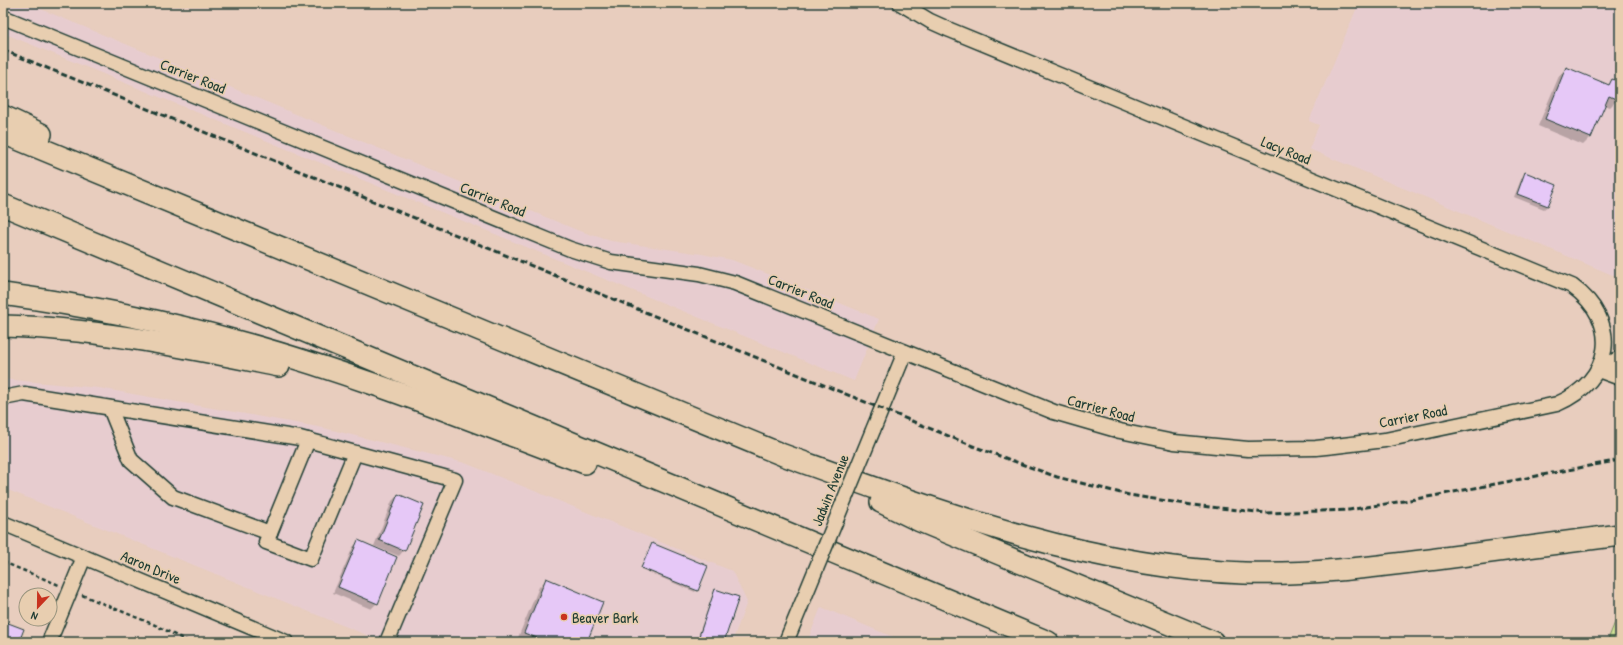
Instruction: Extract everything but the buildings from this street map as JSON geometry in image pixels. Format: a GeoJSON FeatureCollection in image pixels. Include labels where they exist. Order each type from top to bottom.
{"type":"FeatureCollection","features":[{"type":"Feature","properties":{"kind":"highway"},"geometry":{"type":"LineString","coordinates":[[3,116],[217,221]]}},
{"type":"Feature","properties":{"kind":"highway"},"geometry":{"type":"LineString","coordinates":[[3,133],[783,455],[900,497],[981,524],[1050,544],[1127,560],[1195,569],[1244,573],[1300,573],[1355,569],[1620,535]]}},
{"type":"Feature","properties":{"kind":"highway"},"geometry":{"type":"LineString","coordinates":[[3,206],[1048,642]]}},
{"type":"Feature","properties":{"kind":"highway"},"geometry":{"type":"LineString","coordinates":[[3,294],[102,310],[183,328],[280,354],[385,388],[717,514],[800,539]]}},
{"type":"Feature","properties":{"kind":"highway"},"geometry":{"type":"LineString","coordinates":[[3,326],[51,328],[205,351],[385,388]]}},
{"type":"Feature","properties":{"kind":"highway"},"geometry":{"type":"LineString","coordinates":[[783,455],[920,521],[1212,642]]}},
{"type":"Feature","properties":{"kind":"street","name":"Lacy Road"},"geometry":{"type":"LineString","coordinates":[[900,3],[930,21],[950,30],[1572,286],[1589,301],[1602,322],[1604,343],[1598,370]]}},
{"type":"Feature","properties":{"kind":"street","name":"Carrier Road"},"geometry":{"type":"LineString","coordinates":[[3,17],[570,249],[611,262],[699,274],[735,283],[1029,403],[1098,426],[1147,437],[1215,447],[1248,449],[1316,448],[1364,443],[1557,404],[1572,397],[1587,385],[1598,370]]}},
{"type":"Feature","properties":{"kind":"street","name":"Jadwin Avenue"},"geometry":{"type":"LineString","coordinates":[[786,642],[905,352]]}},
{"type":"Feature","properties":{"kind":"street"},"geometry":{"type":"LineString","coordinates":[[1598,370],[1620,358]]}},
{"type":"Feature","properties":{"kind":"street"},"geometry":{"type":"LineString","coordinates":[[1598,370],[1620,378]]}},
{"type":"Feature","properties":{"kind":"street"},"geometry":{"type":"LineString","coordinates":[[3,398],[24,394],[308,440],[455,480],[387,642]]}},
{"type":"Feature","properties":{"kind":"street"},"geometry":{"type":"LineString","coordinates":[[110,408],[131,460],[173,497],[270,533]]}},
{"type":"Feature","properties":{"kind":"street"},"geometry":{"type":"LineString","coordinates":[[308,440],[266,542],[311,559],[355,453]]}},
{"type":"Feature","properties":{"kind":"street","name":"Aaron Drive"},"geometry":{"type":"LineString","coordinates":[[3,523],[286,642]]}},
{"type":"Feature","properties":{"kind":"street"},"geometry":{"type":"LineString","coordinates":[[49,642],[84,557]]}},
{"type":"Feature","properties":{"kind":"path"},"geometry":{"type":"LineString","coordinates":[[3,562],[155,625],[190,642]]}},
{"type":"Feature","properties":{"kind":"shaded area"},"geometry":{"type":"Polygon","coordinates":[[[3,3],[26,3],[577,230],[611,241],[702,254],[732,260],[879,319],[854,381],[3,33],[3,3]]]}},
{"type":"Feature","properties":{"kind":"shaded area"},"geometry":{"type":"Polygon","coordinates":[[[1359,3],[1620,3],[1620,278],[1309,149],[1319,125],[1309,121],[1359,3]]]}},
{"type":"Feature","properties":{"kind":"shaded area","name":"Beaver Bark"},"geometry":{"type":"Polygon","coordinates":[[[3,379],[99,388],[324,428],[465,463],[732,571],[747,602],[732,642],[384,642],[3,488],[3,379]]]}},
{"type":"Feature","properties":{"kind":"shaded area"},"geometry":{"type":"Polygon","coordinates":[[[821,607],[905,642],[807,642],[821,607]]]}},
{"type":"Feature","properties":{"kind":"green space"},"geometry":{"type":"Polygon","coordinates":[[[1620,610],[1620,642],[1607,642],[1620,610]]]}},
{"type":"Feature","properties":{"kind":"railway"},"geometry":{"type":"LineString","coordinates":[[3,50],[978,448],[1057,477],[1129,495],[1192,505],[1266,513],[1349,510],[1433,496],[1620,460]]}},
{"type":"Feature","properties":{"kind":"place","name":"Beaver Bark"},"geometry":{"type":"Point","coordinates":[564,617]}}]}
